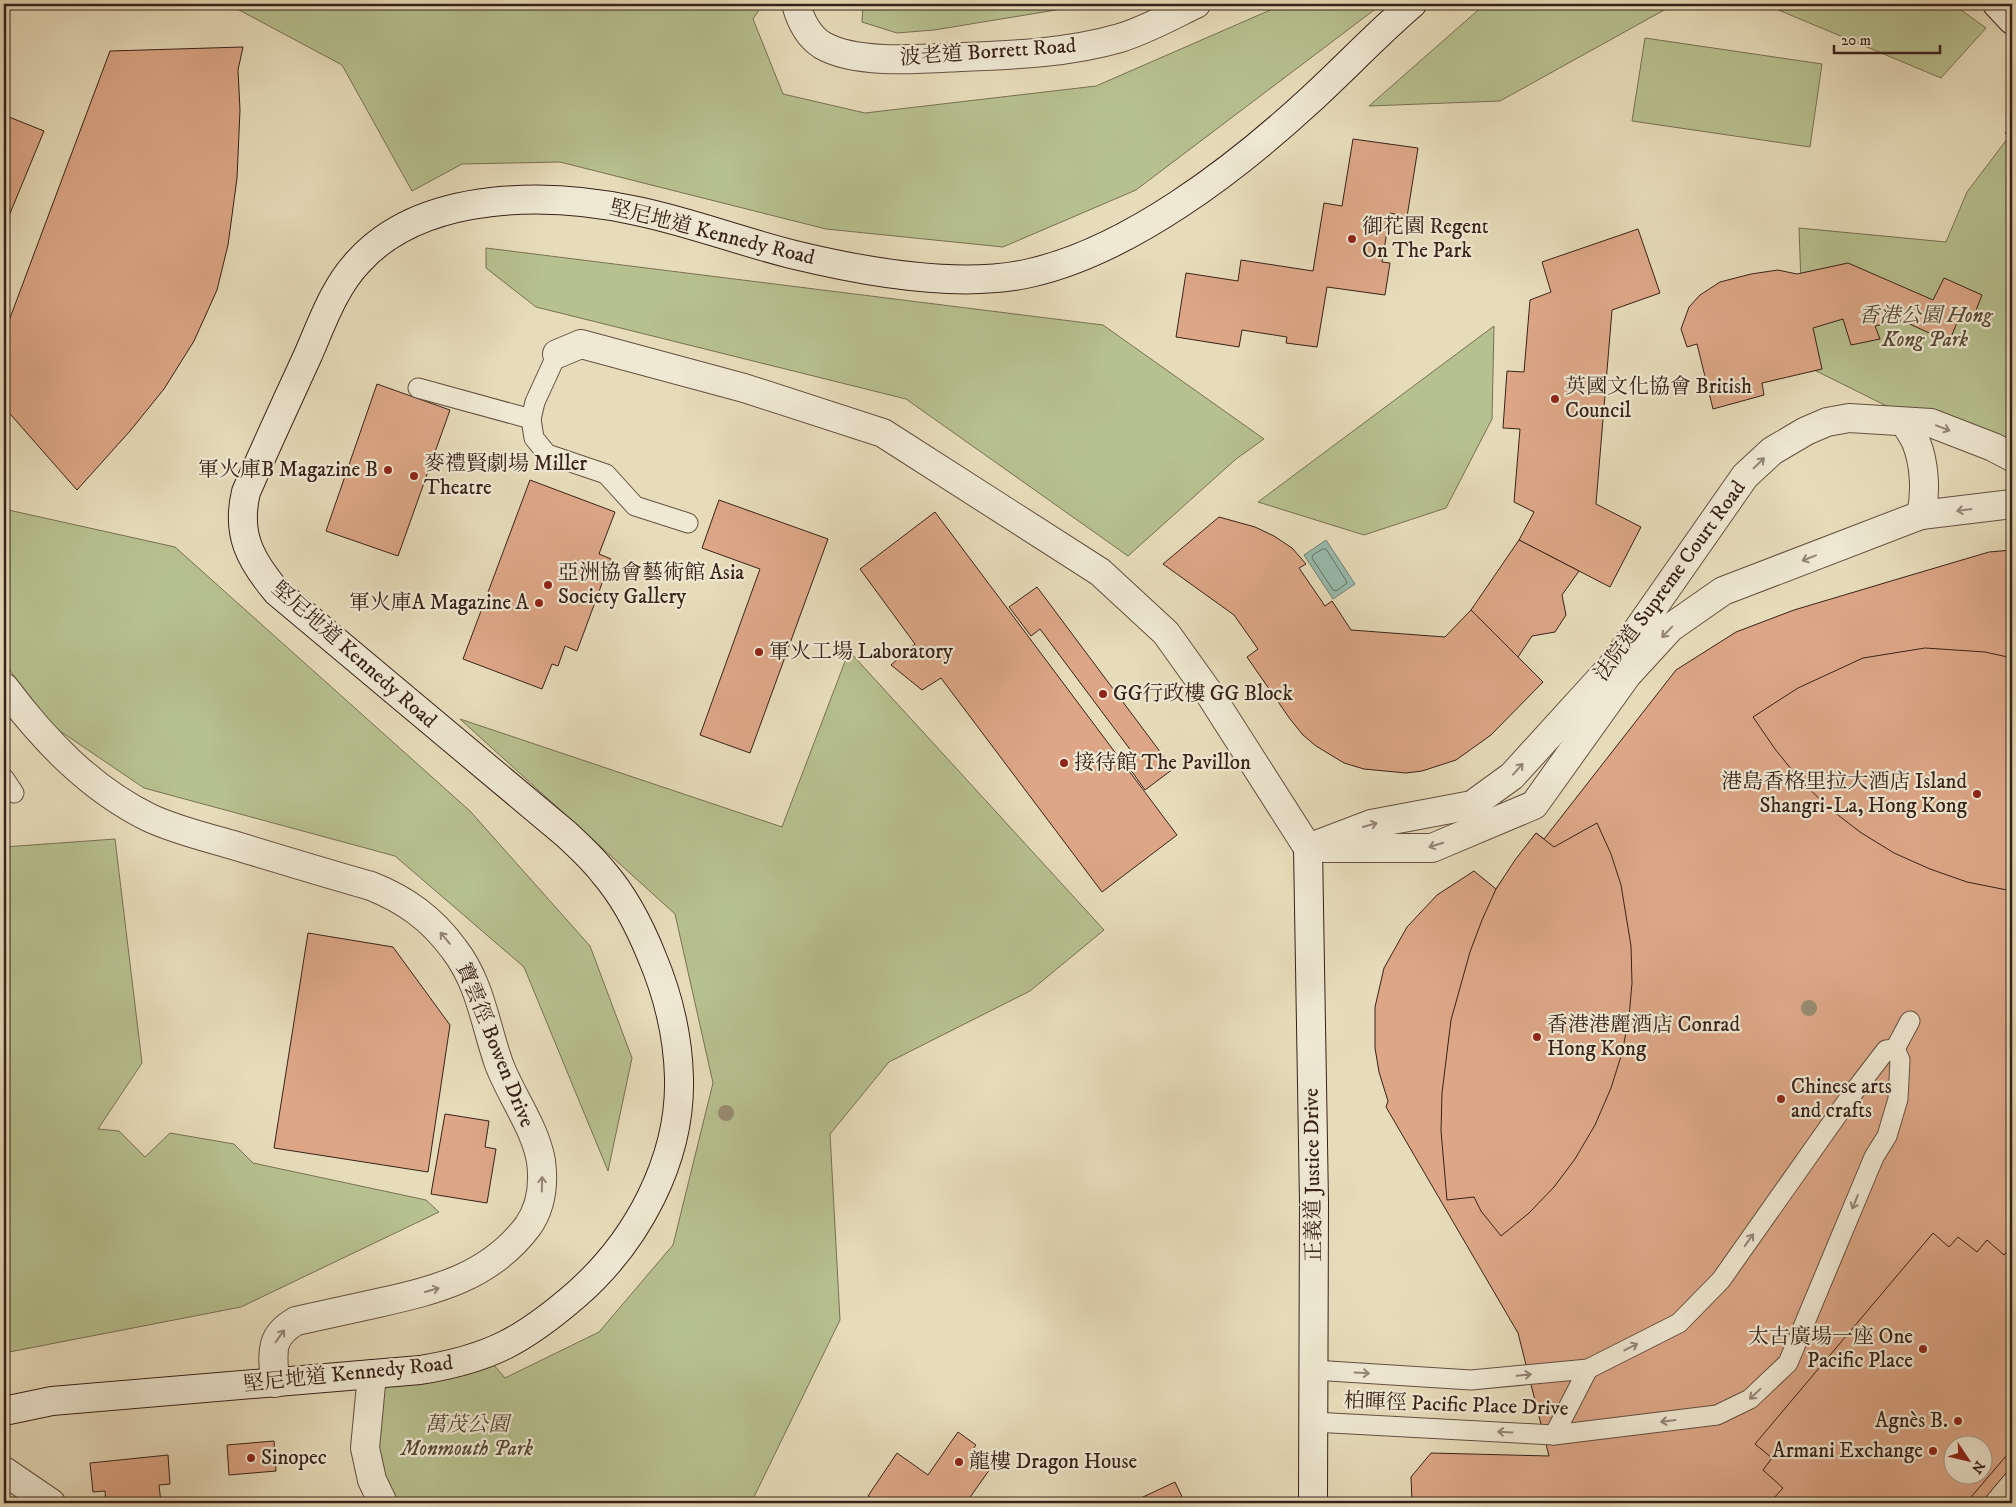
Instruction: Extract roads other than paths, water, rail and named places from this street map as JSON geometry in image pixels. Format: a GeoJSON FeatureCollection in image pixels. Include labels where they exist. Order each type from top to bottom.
{"type":"FeatureCollection","features":[{"type":"Feature","properties":{"kind":"street","name":"波老道 Borrett Road"},"geometry":{"type":"LineString","coordinates":[[796,4],[800,18],[821,44],[839,52],[895,59],[1027,54],[1064,50],[1121,38],[1196,4]]}},
{"type":"Feature","properties":{"kind":"street","name":"堅尼地道 Kennedy Road"},"geometry":{"type":"LineString","coordinates":[[4,1411],[52,1401],[420,1370],[481,1357],[509,1345],[536,1328],[588,1284],[610,1260],[631,1233],[648,1204],[670,1144],[676,1113],[679,1078],[670,1014],[660,976],[645,940],[626,903],[604,872],[566,834],[276,592],[256,566],[249,552],[242,521],[246,492],[330,306],[348,275],[359,261],[374,247],[402,228],[429,216],[461,207],[521,200],[553,200],[633,210],[669,218],[747,243],[798,256],[893,273],[942,278],[978,279],[1005,278],[1031,273],[1089,253],[1124,237],[1198,191],[1262,142],[1307,103],[1381,31],[1412,4]]}},
{"type":"Feature","properties":{"kind":"street"},"geometry":{"type":"LineString","coordinates":[[1997,4],[2012,20]]}},
{"type":"Feature","properties":{"kind":"street"},"geometry":{"type":"LineString","coordinates":[[557,354],[581,344],[744,388],[884,433],[1100,572],[1166,633],[1211,696],[1308,848]]}},
{"type":"Feature","properties":{"kind":"street","name":"法院道 Supreme Court Road"},"geometry":{"type":"LineString","coordinates":[[1308,848],[1371,824],[1472,805],[1512,776],[1613,665],[1745,476],[1772,451],[1806,431],[1827,422],[1849,418],[1931,423],[1993,447],[2012,457]]}},
{"type":"Feature","properties":{"kind":"street"},"geometry":{"type":"LineString","coordinates":[[1904,422],[1916,442],[1922,463],[1925,499],[1922,516]]}},
{"type":"Feature","properties":{"kind":"street","name":"法院道 Supreme Court Road"},"geometry":{"type":"LineString","coordinates":[[1308,848],[1432,848],[1534,805],[1627,676],[1670,628],[1723,591],[1922,516],[2012,504]]}},
{"type":"Feature","properties":{"kind":"street","name":"寶雲徑 Bowen Drive"},"geometry":{"type":"LineString","coordinates":[[4,686],[44,736],[78,770],[106,792],[150,818],[186,831],[372,886],[414,907],[431,921],[456,951],[478,990],[500,1065],[528,1126],[540,1159],[543,1185],[536,1214],[519,1236],[502,1252],[461,1280],[419,1294],[296,1321],[288,1326],[276,1339],[273,1348],[275,1383]]}},
{"type":"Feature","properties":{"kind":"street","name":"正義道 Justice Drive"},"geometry":{"type":"LineString","coordinates":[[1308,848],[1314,1202],[1313,1503]]}},
{"type":"Feature","properties":{"kind":"street"},"geometry":{"type":"LineString","coordinates":[[372,1374],[365,1448],[372,1480],[382,1503]]}},
{"type":"Feature","properties":{"kind":"street"},"geometry":{"type":"LineString","coordinates":[[4,1471],[52,1503]]}},
{"type":"Feature","properties":{"kind":"lane"},"geometry":{"type":"LineString","coordinates":[[557,354],[535,402],[531,419],[534,438],[547,454],[606,474],[635,506],[688,523]]}},
{"type":"Feature","properties":{"kind":"lane"},"geometry":{"type":"LineString","coordinates":[[418,388],[531,419]]}},
{"type":"Feature","properties":{"kind":"lane"},"geometry":{"type":"LineString","coordinates":[[1895,1049],[1910,1021]]}},
{"type":"Feature","properties":{"kind":"lane","name":"柏暉徑 Pacific Place Drive"},"geometry":{"type":"LineString","coordinates":[[1313,1370],[1472,1380],[1588,1369],[1679,1323],[1721,1280],[1850,1097],[1886,1050],[1895,1049],[1900,1060],[1898,1099],[1887,1136],[1874,1157],[1788,1363],[1750,1399],[1716,1415],[1554,1435],[1313,1422]]}},
{"type":"Feature","properties":{"kind":"lane"},"geometry":{"type":"LineString","coordinates":[[1554,1435],[1588,1369]]}},
{"type":"Feature","properties":{"kind":"water"},"geometry":{"type":"Polygon","coordinates":[[[1326,540],[1355,584],[1333,599],[1304,555],[1326,540]]]}},
{"type":"Feature","properties":{"kind":"place","name":"御花園 Regent On The Park"},"geometry":{"type":"Point","coordinates":[1352,239]}},
{"type":"Feature","properties":{"kind":"place","name":"英國文化協會 British Council"},"geometry":{"type":"Point","coordinates":[1555,399]}},
{"type":"Feature","properties":{"kind":"place","name":"軍火庫B Magazine B"},"geometry":{"type":"Point","coordinates":[388,470]}},
{"type":"Feature","properties":{"kind":"place","name":"麥禮賢劇場 Miller Theatre"},"geometry":{"type":"Point","coordinates":[414,476]}},
{"type":"Feature","properties":{"kind":"place","name":"亞洲協會藝術館 Asia Society Gallery"},"geometry":{"type":"Point","coordinates":[548,585]}},
{"type":"Feature","properties":{"kind":"place","name":"軍火庫A Magazine A"},"geometry":{"type":"Point","coordinates":[539,603]}},
{"type":"Feature","properties":{"kind":"place","name":"軍火工場 Laboratory"},"geometry":{"type":"Point","coordinates":[759,652]}},
{"type":"Feature","properties":{"kind":"place","name":"GG行政樓 GG Block"},"geometry":{"type":"Point","coordinates":[1103,694]}},
{"type":"Feature","properties":{"kind":"place","name":"接待館 The Pavillon"},"geometry":{"type":"Point","coordinates":[1064,763]}},
{"type":"Feature","properties":{"kind":"place","name":"港島香格里拉大酒店 Island Shangri-La, Hong Kong"},"geometry":{"type":"Point","coordinates":[1977,794]}},
{"type":"Feature","properties":{"kind":"place","name":"香港港麗酒店 Conrad Hong Kong"},"geometry":{"type":"Point","coordinates":[1537,1037]}},
{"type":"Feature","properties":{"kind":"place","name":"Chinese arts and crafts"},"geometry":{"type":"Point","coordinates":[1781,1099]}},
{"type":"Feature","properties":{"kind":"place","name":"太古廣場一座 One Pacific Place"},"geometry":{"type":"Point","coordinates":[1923,1349]}},
{"type":"Feature","properties":{"kind":"place","name":"Agnès B."},"geometry":{"type":"Point","coordinates":[1958,1421]}},
{"type":"Feature","properties":{"kind":"place","name":"Armani Exchange"},"geometry":{"type":"Point","coordinates":[1933,1451]}},
{"type":"Feature","properties":{"kind":"place","name":"Sinopec"},"geometry":{"type":"Point","coordinates":[251,1458]}},
{"type":"Feature","properties":{"kind":"place","name":"龍樓 Dragon House"},"geometry":{"type":"Point","coordinates":[959,1462]}},
{"type":"Feature","properties":{"kind":"park label","name":"香港公園 Hong Kong Park"},"geometry":{"type":"Point","coordinates":[1925,328]}},
{"type":"Feature","properties":{"kind":"park label","name":"萬茂公園 Monmouth Park"},"geometry":{"type":"Point","coordinates":[467,1437]}}]}
